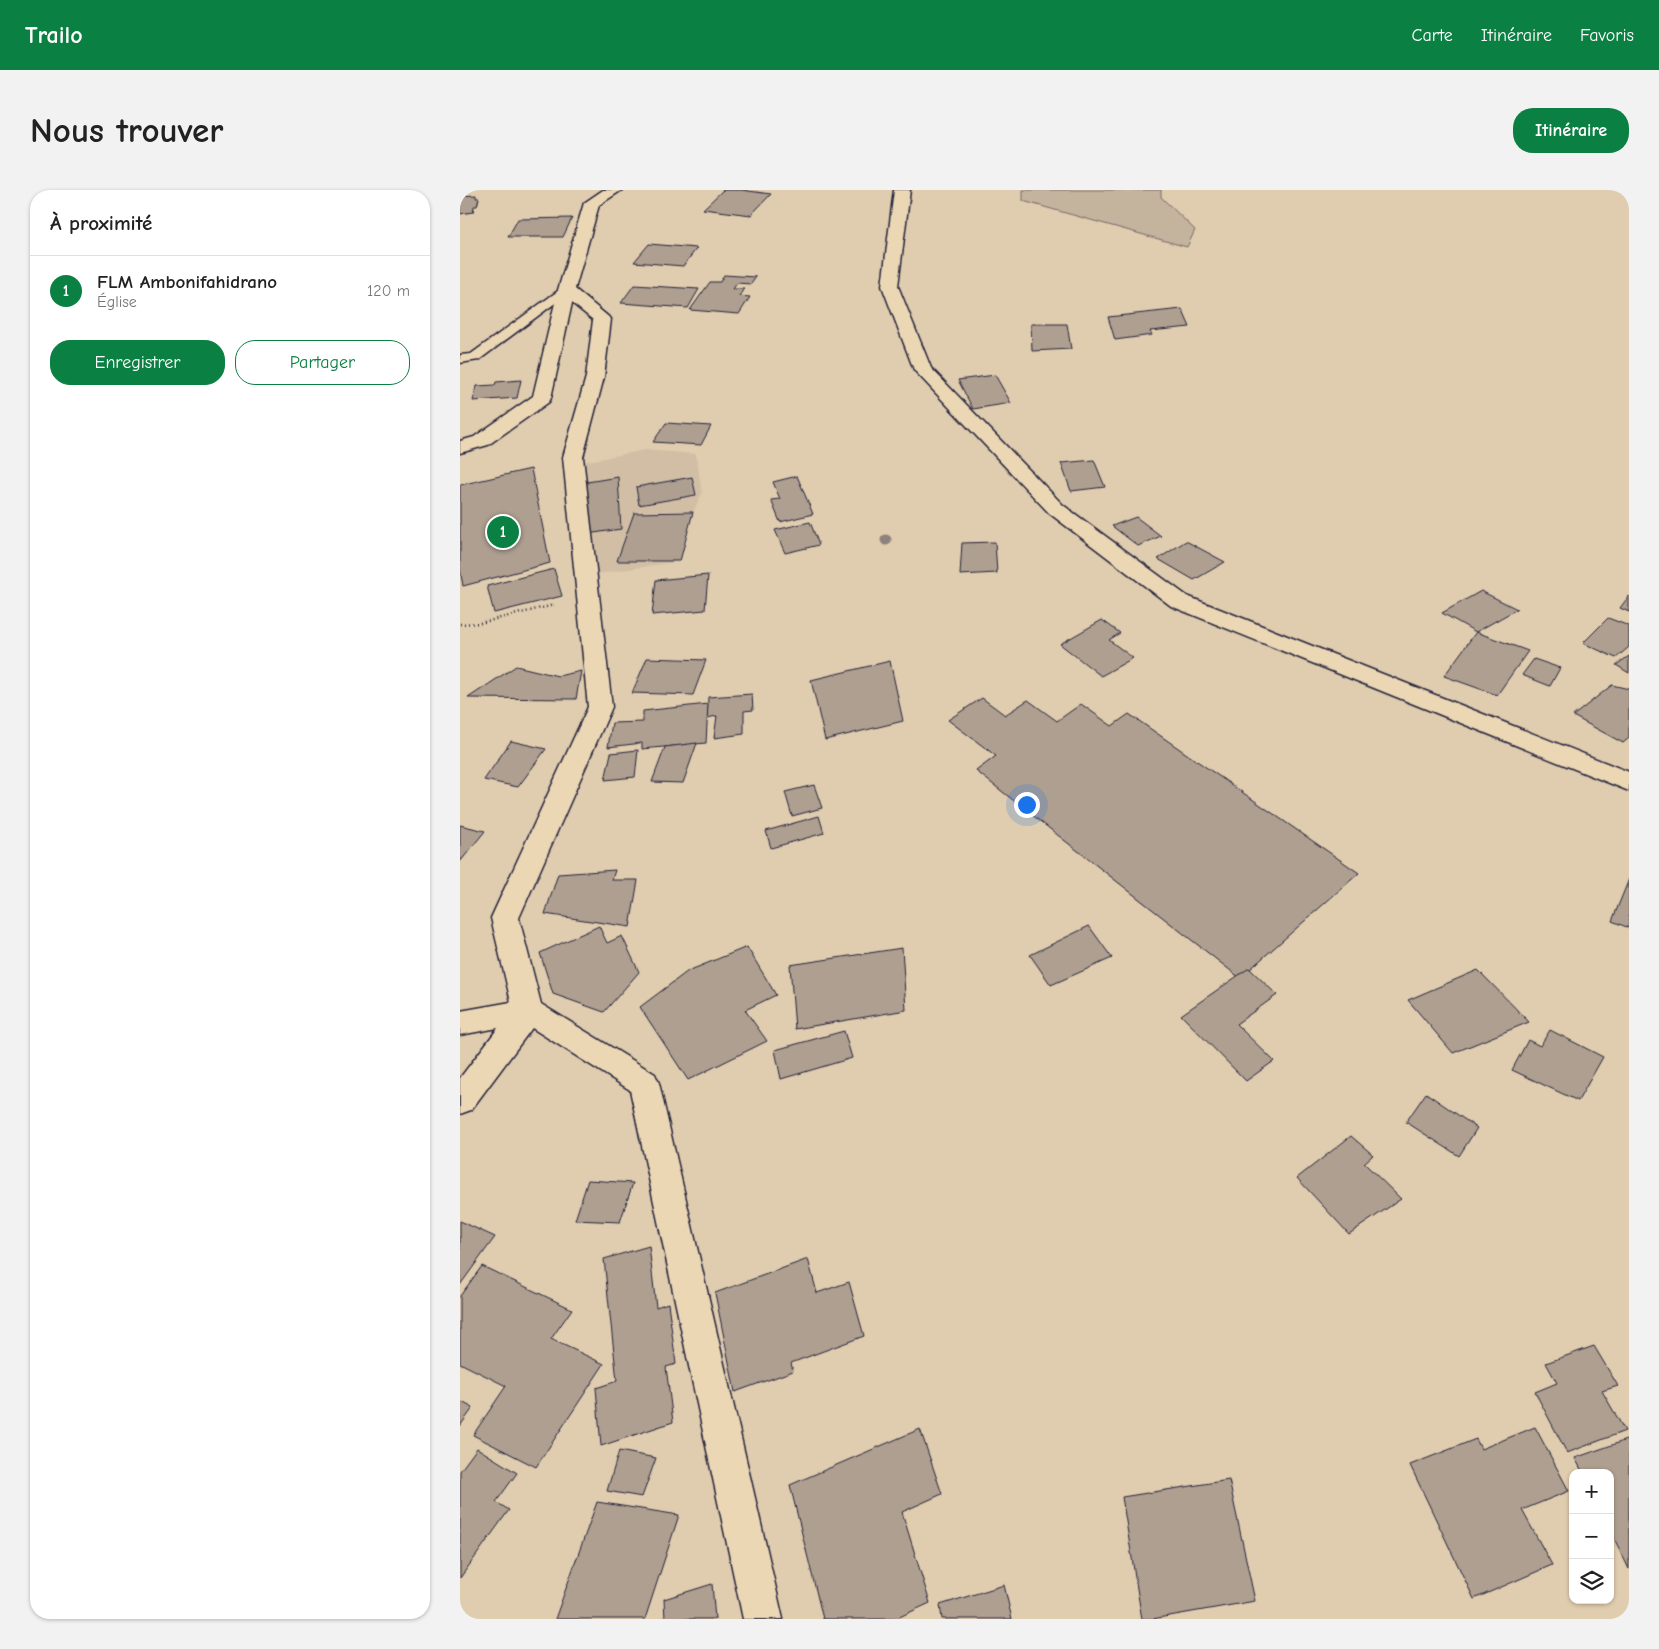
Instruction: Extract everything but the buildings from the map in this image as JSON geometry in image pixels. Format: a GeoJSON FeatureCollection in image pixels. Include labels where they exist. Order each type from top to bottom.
{"type":"FeatureCollection","features":[{"type":"Feature","properties":{"kind":"street"},"geometry":{"type":"LineString","coordinates":[[460,447],[481,441],[542,398],[566,290],[592,203],[614,190]]}},
{"type":"Feature","properties":{"kind":"street"},"geometry":{"type":"LineString","coordinates":[[902,190],[890,286],[923,370],[1056,509],[1179,602],[1629,782]]}},
{"type":"Feature","properties":{"kind":"street"},"geometry":{"type":"LineString","coordinates":[[528,1011],[505,918],[600,707],[573,457],[595,377],[602,319],[566,290]]}},
{"type":"Feature","properties":{"kind":"street"},"geometry":{"type":"LineString","coordinates":[[460,1101],[528,1011]]}},
{"type":"Feature","properties":{"kind":"street"},"geometry":{"type":"LineString","coordinates":[[460,1023],[528,1011],[644,1083],[763,1619]]}},
{"type":"Feature","properties":{"kind":"lane"},"geometry":{"type":"LineString","coordinates":[[460,359],[475,356],[566,290]]}},
{"type":"Feature","properties":{"kind":"path"},"geometry":{"type":"LineString","coordinates":[[460,624],[480,624],[588,596]]}},
{"type":"Feature","properties":{"kind":"shaded area"},"geometry":{"type":"Polygon","coordinates":[[[1023,190],[1161,190],[1161,197],[1195,230],[1187,247],[1023,201],[1023,190]]]}},
{"type":"Feature","properties":{"kind":"shaded area"},"geometry":{"type":"Polygon","coordinates":[[[645,450],[696,454],[702,493],[693,512],[680,561],[591,575],[578,463],[645,450]]]}},
{"type":"Feature","properties":{"kind":"place","name":"FLM Ambonifahidrano"},"geometry":{"type":"Point","coordinates":[503,532]}}]}
